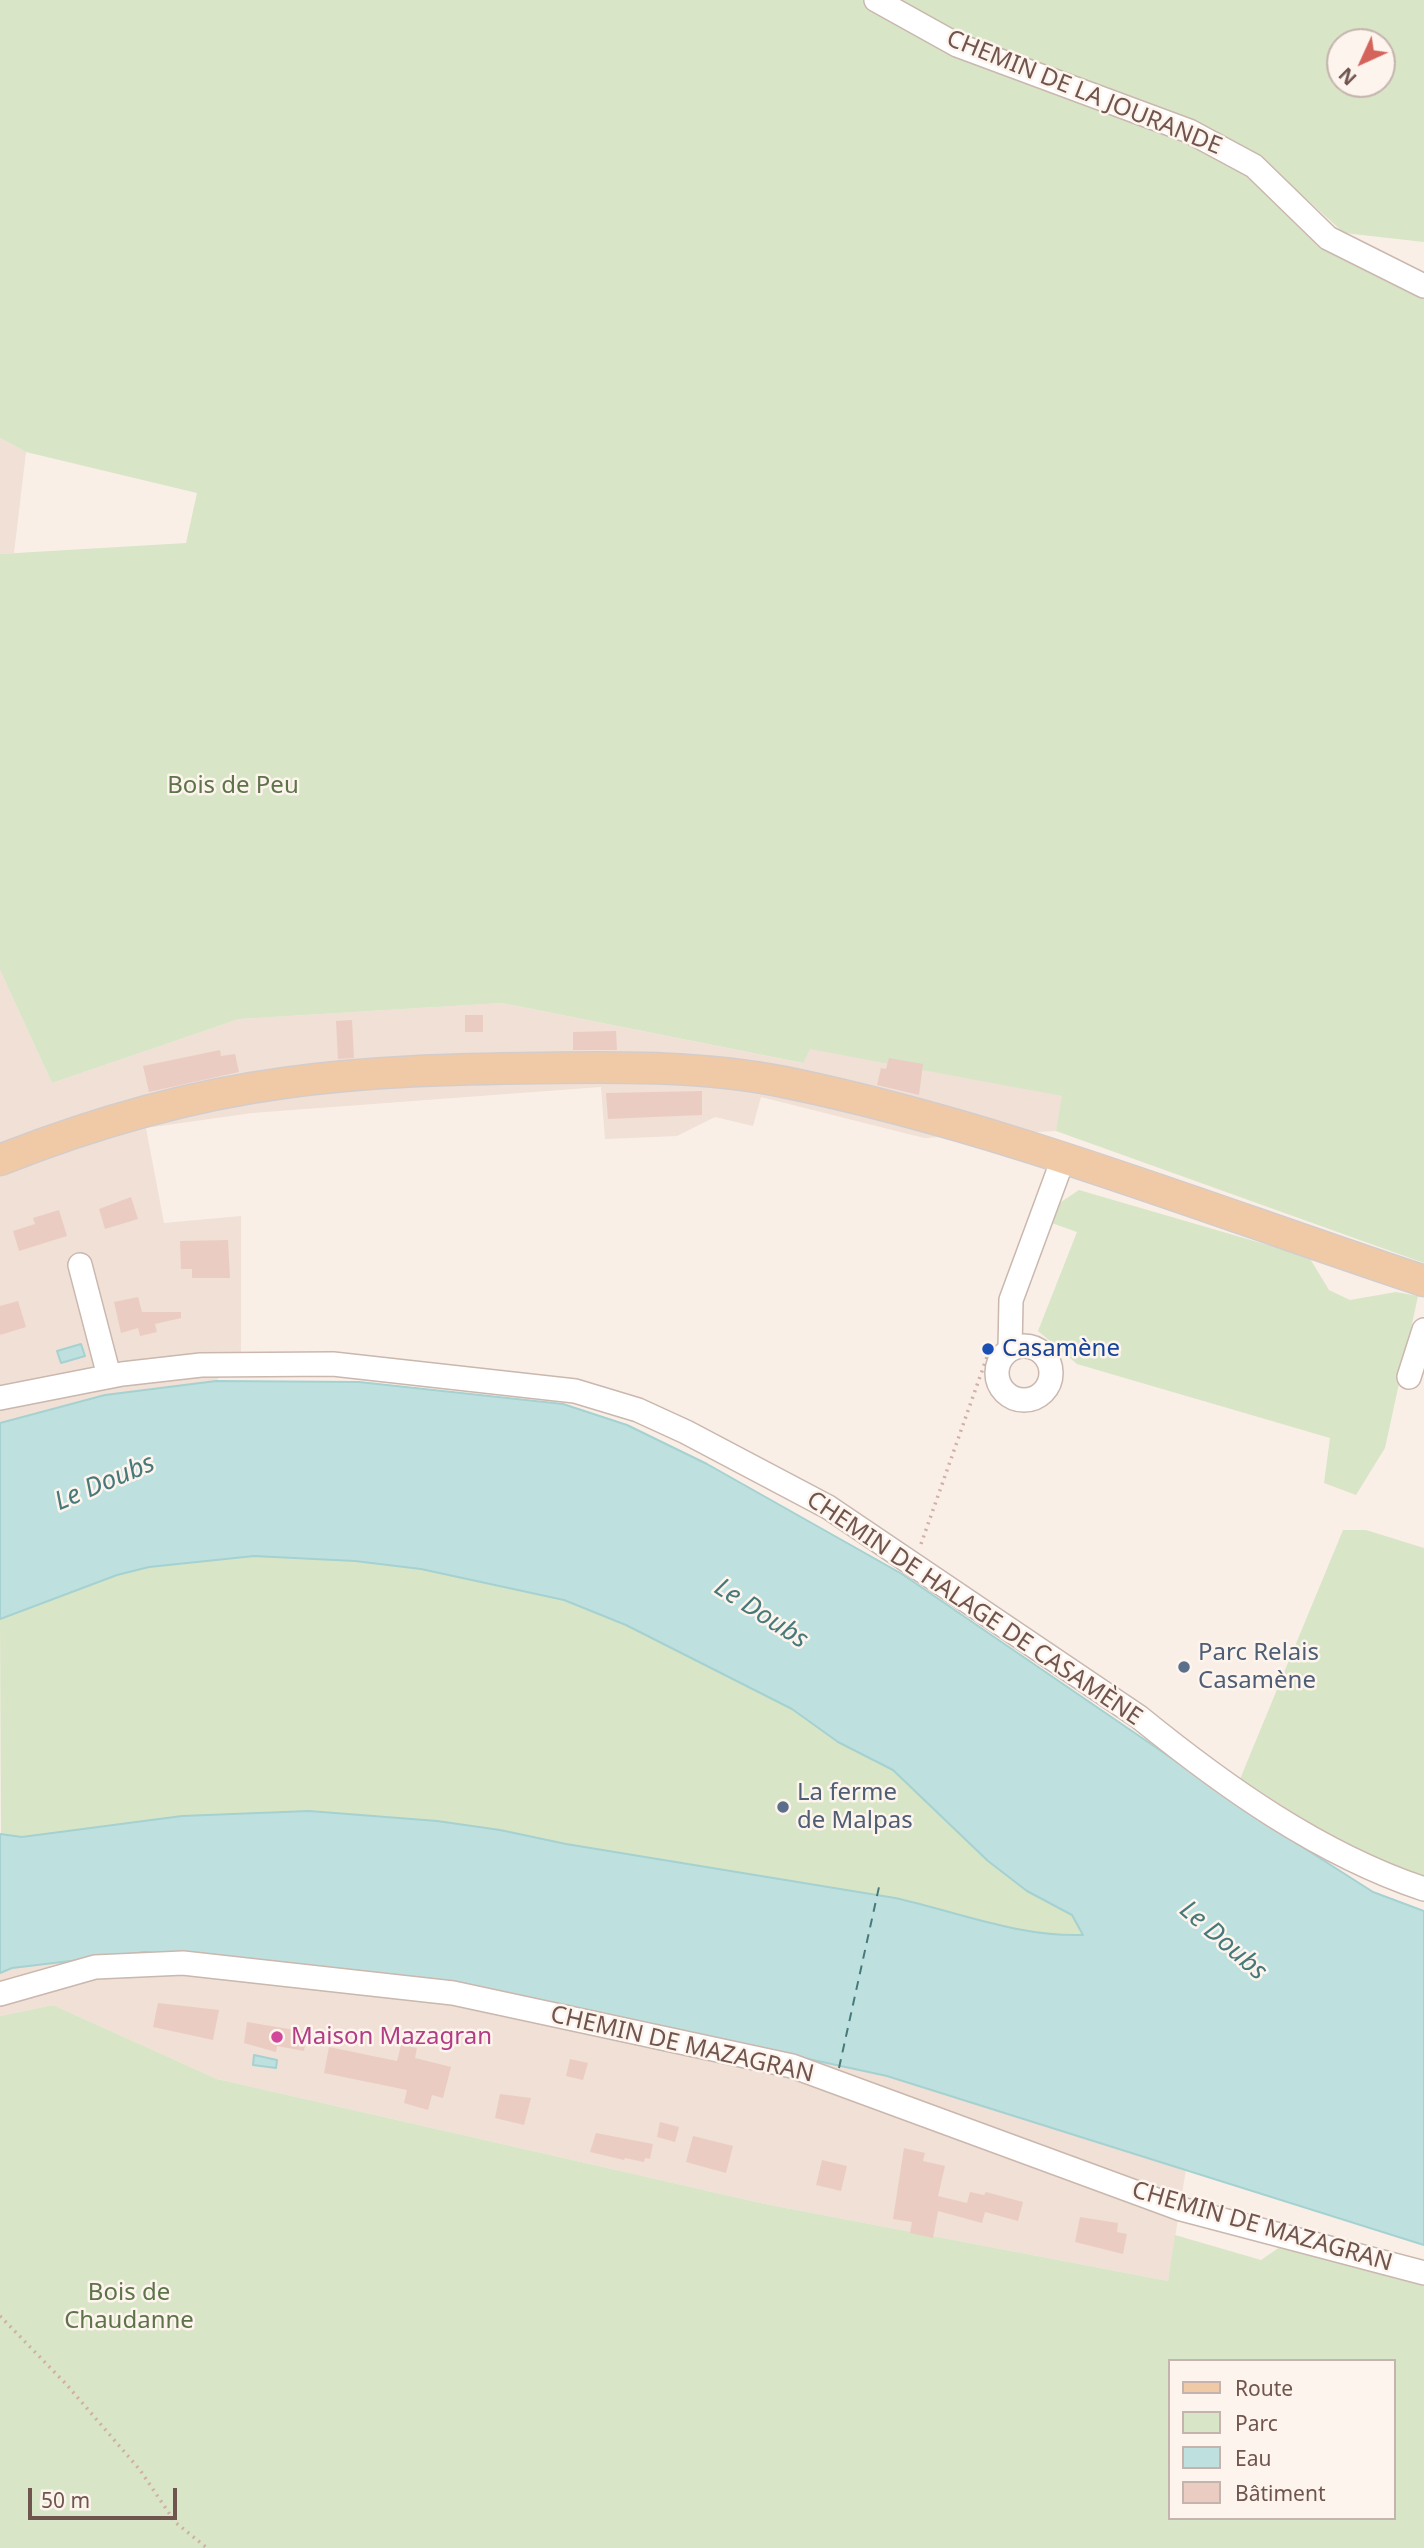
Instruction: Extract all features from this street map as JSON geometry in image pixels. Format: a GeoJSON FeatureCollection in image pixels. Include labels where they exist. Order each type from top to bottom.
{"type":"FeatureCollection","features":[{"type":"Feature","properties":{"kind":"main road"},"geometry":{"type":"LineString","coordinates":[[0,1160],[57,1138],[138,1113],[282,1083],[408,1070],[640,1067],[708,1071],[782,1082],[950,1122],[1063,1159],[1383,1275],[1424,1282]]}},
{"type":"Feature","properties":{"kind":"street","name":"CHEMIN DE LA JOURANDE"},"geometry":{"type":"LineString","coordinates":[[876,0],[957,45],[1189,131],[1254,166],[1328,238],[1424,286]]}},
{"type":"Feature","properties":{"kind":"street"},"geometry":{"type":"LineString","coordinates":[[1007,1345],[1011,1300],[1063,1159]]}},
{"type":"Feature","properties":{"kind":"street"},"geometry":{"type":"LineString","coordinates":[[80,1265],[109,1376]]}},
{"type":"Feature","properties":{"kind":"street"},"geometry":{"type":"LineString","coordinates":[[1409,1377],[1424,1330]]}},
{"type":"Feature","properties":{"kind":"street","name":"CHEMIN DE HALAGE DE CASAMÈNE"},"geometry":{"type":"LineString","coordinates":[[0,1398],[109,1376],[201,1365],[333,1364],[575,1391],[638,1410],[686,1432],[828,1507],[914,1563],[1302,1833],[1385,1876],[1424,1889]]}},
{"type":"Feature","properties":{"kind":"street","name":"CHEMIN DE MAZAGRAN"},"geometry":{"type":"LineString","coordinates":[[0,1994],[95,1967],[183,1963],[453,1993],[792,2067],[1181,2209],[1424,2273]]}},
{"type":"Feature","properties":{"kind":"path"},"geometry":{"type":"LineString","coordinates":[[914,1563],[1007,1345]]}},
{"type":"Feature","properties":{"kind":"path"},"geometry":{"type":"LineString","coordinates":[[0,2316],[65,2384],[140,2470],[175,2522],[207,2548]]}},
{"type":"Feature","properties":{"kind":"shaded area"},"geometry":{"type":"Polygon","coordinates":[[[0,438],[26,452],[14,553],[0,554],[0,438]]]}},
{"type":"Feature","properties":{"kind":"shaded area"},"geometry":{"type":"Polygon","coordinates":[[[0,970],[52,1083],[239,1019],[502,1003],[802,1063],[806,1047],[1063,1096],[1056,1131],[924,1138],[761,1097],[753,1126],[715,1117],[677,1136],[605,1139],[601,1087],[252,1113],[146,1128],[164,1223],[241,1216],[241,1354],[216,1381],[105,1395],[0,1423],[0,970]]]}},
{"type":"Feature","properties":{"kind":"shaded area"},"geometry":{"type":"Polygon","coordinates":[[[145,1952],[476,1987],[887,2076],[1186,2169],[1168,2281],[765,2204],[217,2079],[53,2005],[0,2016],[0,1973],[12,1968],[145,1952]]]}},
{"type":"Feature","properties":{"kind":"green space","name":"Bois de Peu"},"geometry":{"type":"Polygon","coordinates":[[[0,0],[862,0],[955,51],[1251,169],[1424,293],[1424,1263],[1056,1131],[1062,1096],[810,1049],[803,1063],[502,1003],[239,1019],[52,1083],[0,970],[0,554],[186,543],[197,493],[26,452],[0,438],[0,0]]]}},
{"type":"Feature","properties":{"kind":"green space"},"geometry":{"type":"Polygon","coordinates":[[[889,0],[1424,0],[1424,242],[1344,233],[1262,159],[960,39],[889,0]]]}},
{"type":"Feature","properties":{"kind":"green space"},"geometry":{"type":"Polygon","coordinates":[[[1079,1190],[1309,1257],[1329,1290],[1350,1300],[1396,1292],[1418,1296],[1385,1448],[1356,1495],[1324,1483],[1330,1438],[1077,1364],[1038,1331],[1077,1232],[1049,1222],[1058,1204],[1079,1190]]]}},
{"type":"Feature","properties":{"kind":"green space"},"geometry":{"type":"Polygon","coordinates":[[[1343,1530],[1366,1530],[1424,1548],[1424,1881],[1352,1847],[1240,1779],[1343,1530]]]}},
{"type":"Feature","properties":{"kind":"green space"},"geometry":{"type":"Polygon","coordinates":[[[254,1556],[355,1561],[421,1569],[564,1600],[626,1625],[792,1709],[838,1742],[893,1770],[988,1861],[1027,1891],[1072,1915],[1084,1935],[1035,1932],[895,1898],[437,1821],[309,1811],[182,1816],[22,1837],[1,1835],[0,1619],[117,1575],[149,1567],[254,1556]]]}},
{"type":"Feature","properties":{"kind":"green space","name":"Bois de Chaudanne"},"geometry":{"type":"Polygon","coordinates":[[[53,2005],[217,2079],[765,2204],[1168,2281],[1175,2235],[1261,2260],[1280,2247],[1424,2286],[1424,2548],[0,2548],[0,2016],[53,2005]]]}},
{"type":"Feature","properties":{"kind":"water"},"geometry":{"type":"Polygon","coordinates":[[[81,1344],[85,1356],[61,1363],[57,1351],[81,1344]]]}},
{"type":"Feature","properties":{"kind":"water","name":"Le Doubs"},"geometry":{"type":"Polygon","coordinates":[[[216,1381],[359,1382],[563,1404],[627,1425],[707,1464],[902,1574],[1290,1839],[1373,1892],[1424,1911],[1424,2245],[887,2076],[476,1987],[145,1952],[12,1968],[0,1973],[0,1834],[22,1837],[182,1816],[309,1811],[437,1821],[500,1830],[566,1844],[895,1898],[1012,1928],[1059,1935],[1083,1935],[1072,1915],[1027,1891],[988,1861],[893,1770],[838,1742],[792,1709],[626,1625],[564,1600],[421,1569],[355,1561],[254,1556],[149,1567],[117,1575],[0,1619],[0,1423],[105,1395],[216,1381]]]}},
{"type":"Feature","properties":{"kind":"water"},"geometry":{"type":"Polygon","coordinates":[[[254,2055],[277,2060],[276,2068],[253,2065],[254,2055]]]}},
{"type":"Feature","properties":{"kind":"building"},"geometry":{"type":"Polygon","coordinates":[[[465,1015],[483,1015],[483,1032],[465,1032],[465,1015]]]}},
{"type":"Feature","properties":{"kind":"building"},"geometry":{"type":"Polygon","coordinates":[[[352,1020],[354,1058],[338,1059],[336,1021],[352,1020]]]}},
{"type":"Feature","properties":{"kind":"building"},"geometry":{"type":"Polygon","coordinates":[[[616,1031],[617,1050],[573,1050],[573,1032],[616,1031]]]}},
{"type":"Feature","properties":{"kind":"building"},"geometry":{"type":"Polygon","coordinates":[[[220,1050],[221,1056],[235,1054],[239,1072],[149,1092],[143,1066],[220,1050]]]}},
{"type":"Feature","properties":{"kind":"building"},"geometry":{"type":"Polygon","coordinates":[[[889,1058],[923,1064],[919,1095],[877,1085],[881,1068],[886,1069],[889,1058]]]}},
{"type":"Feature","properties":{"kind":"building"},"geometry":{"type":"Polygon","coordinates":[[[702,1091],[702,1115],[608,1119],[606,1093],[702,1091]]]}},
{"type":"Feature","properties":{"kind":"building"},"geometry":{"type":"Polygon","coordinates":[[[131,1197],[138,1219],[105,1229],[99,1209],[131,1197]]]}},
{"type":"Feature","properties":{"kind":"building"},"geometry":{"type":"Polygon","coordinates":[[[59,1210],[67,1236],[19,1251],[13,1231],[35,1224],[33,1218],[59,1210]]]}},
{"type":"Feature","properties":{"kind":"building"},"geometry":{"type":"Polygon","coordinates":[[[228,1240],[230,1278],[192,1278],[192,1269],[181,1269],[180,1241],[228,1240]]]}},
{"type":"Feature","properties":{"kind":"building"},"geometry":{"type":"Polygon","coordinates":[[[138,1297],[142,1312],[181,1312],[181,1318],[155,1324],[157,1332],[140,1336],[138,1328],[121,1333],[114,1302],[138,1297]]]}},
{"type":"Feature","properties":{"kind":"building"},"geometry":{"type":"Polygon","coordinates":[[[18,1301],[26,1327],[0,1335],[0,1306],[18,1301]]]}},
{"type":"Feature","properties":{"kind":"building"},"geometry":{"type":"Polygon","coordinates":[[[158,2003],[219,2010],[213,2040],[153,2027],[158,2003]]]}},
{"type":"Feature","properties":{"kind":"building"},"geometry":{"type":"Polygon","coordinates":[[[247,2022],[307,2032],[304,2051],[277,2046],[276,2052],[244,2043],[247,2022]]]}},
{"type":"Feature","properties":{"kind":"building"},"geometry":{"type":"Polygon","coordinates":[[[401,2045],[417,2048],[415,2058],[451,2067],[443,2098],[432,2095],[428,2110],[404,2103],[407,2090],[324,2073],[329,2047],[397,2061],[401,2045]]]}},
{"type":"Feature","properties":{"kind":"building"},"geometry":{"type":"Polygon","coordinates":[[[570,2059],[588,2063],[583,2080],[566,2076],[570,2059]]]}},
{"type":"Feature","properties":{"kind":"building"},"geometry":{"type":"Polygon","coordinates":[[[500,2094],[531,2098],[524,2125],[495,2118],[500,2094]]]}},
{"type":"Feature","properties":{"kind":"building"},"geometry":{"type":"Polygon","coordinates":[[[660,2122],[679,2127],[675,2142],[657,2137],[660,2122]]]}},
{"type":"Feature","properties":{"kind":"building"},"geometry":{"type":"Polygon","coordinates":[[[596,2133],[653,2144],[650,2159],[645,2158],[644,2162],[624,2160],[590,2152],[596,2133]]]}},
{"type":"Feature","properties":{"kind":"building"},"geometry":{"type":"Polygon","coordinates":[[[693,2136],[733,2146],[726,2173],[686,2162],[693,2136]]]}},
{"type":"Feature","properties":{"kind":"building"},"geometry":{"type":"Polygon","coordinates":[[[904,2148],[925,2153],[923,2161],[945,2166],[938,2196],[967,2203],[970,2192],[984,2195],[986,2192],[1023,2202],[1018,2221],[985,2212],[982,2223],[938,2211],[933,2238],[910,2233],[912,2222],[893,2219],[904,2148]]]}},
{"type":"Feature","properties":{"kind":"building"},"geometry":{"type":"Polygon","coordinates":[[[822,2160],[847,2166],[841,2191],[816,2185],[822,2160]]]}},
{"type":"Feature","properties":{"kind":"building"},"geometry":{"type":"Polygon","coordinates":[[[1080,2217],[1118,2223],[1117,2232],[1127,2234],[1123,2254],[1075,2242],[1080,2217]]]}},
{"type":"Feature","properties":{"kind":"ferry route"},"geometry":{"type":"LineString","coordinates":[[839,2068],[879,1887]]}},
{"type":"Feature","properties":{"kind":"place","name":"Casamène"},"geometry":{"type":"Point","coordinates":[988,1349]}},
{"type":"Feature","properties":{"kind":"place","name":"Parc Relais Casamène"},"geometry":{"type":"Point","coordinates":[1184,1667]}},
{"type":"Feature","properties":{"kind":"place","name":"La ferme de Malpas"},"geometry":{"type":"Point","coordinates":[783,1807]}},
{"type":"Feature","properties":{"kind":"place","name":"Maison Mazagran"},"geometry":{"type":"Point","coordinates":[277,2037]}}]}
